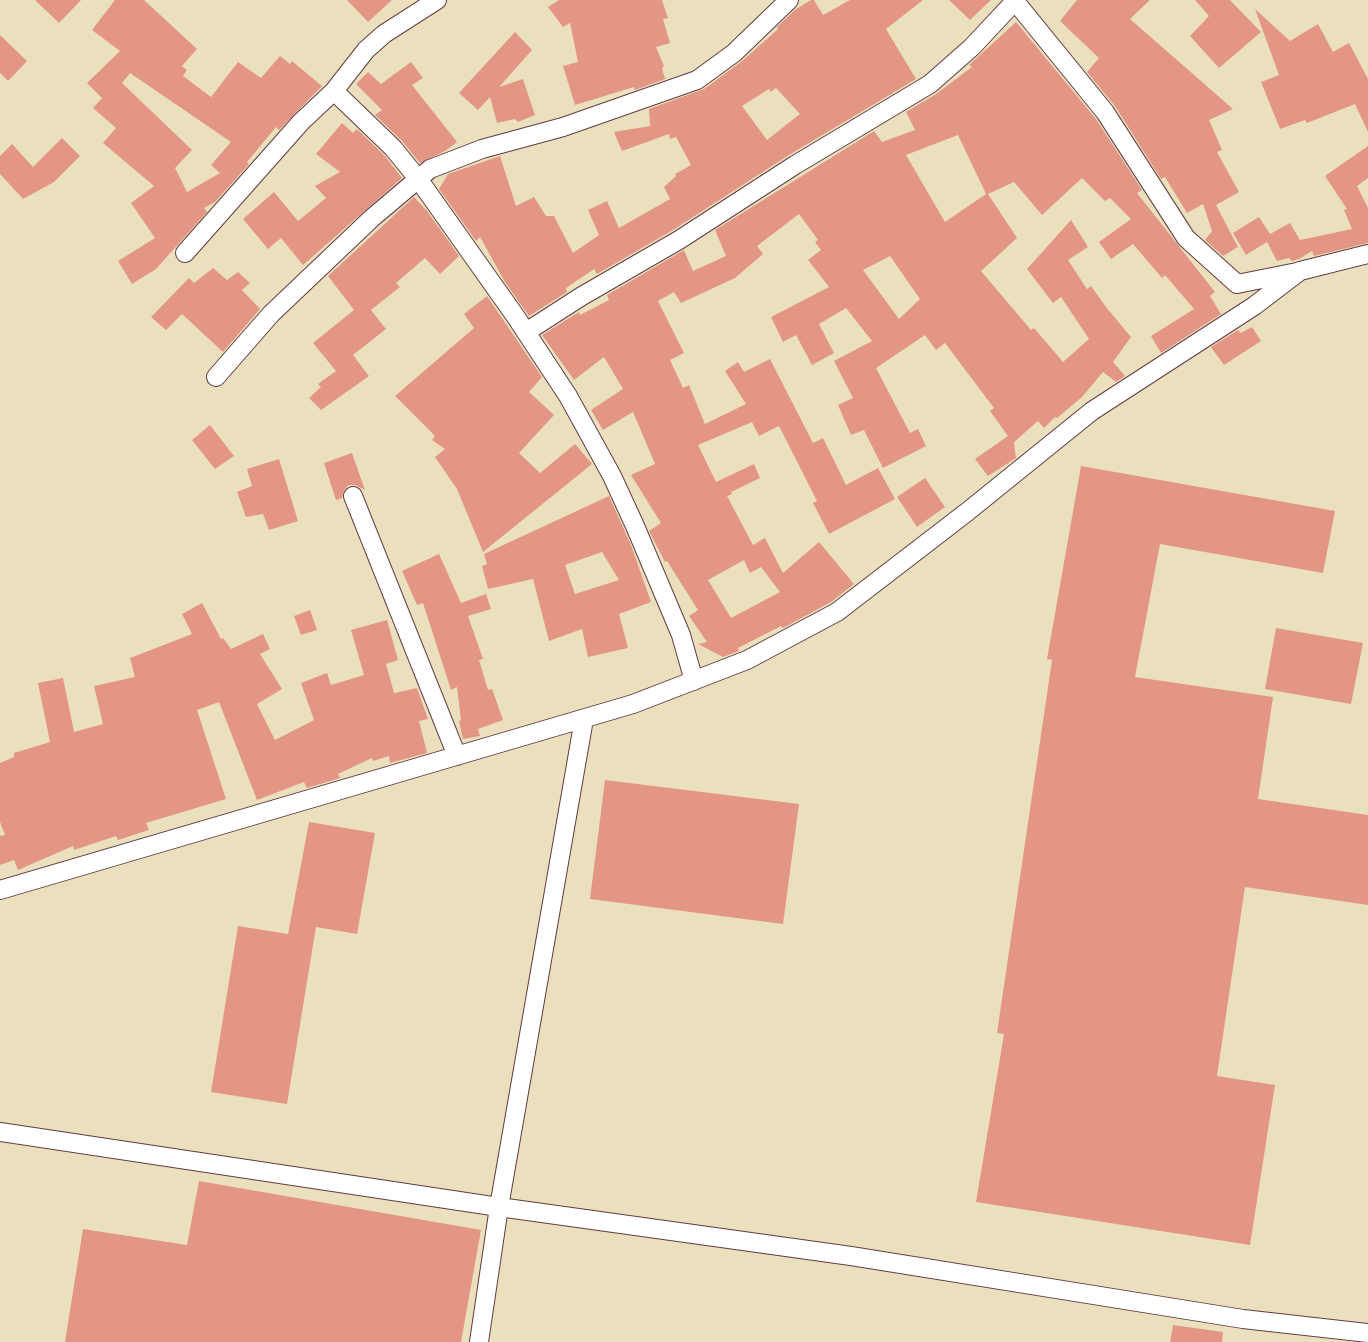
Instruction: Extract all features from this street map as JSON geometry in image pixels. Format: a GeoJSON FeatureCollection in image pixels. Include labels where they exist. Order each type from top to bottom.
{"type":"FeatureCollection","features":[{"type":"Feature","properties":{"kind":"street"},"geometry":{"type":"LineString","coordinates":[[185,253],[301,122],[334,91],[366,50],[384,34],[437,0]]}},
{"type":"Feature","properties":{"kind":"street"},"geometry":{"type":"LineString","coordinates":[[216,377],[271,314],[372,218],[430,169],[482,149],[563,127],[697,80],[734,53],[789,0]]}},
{"type":"Feature","properties":{"kind":"street"},"geometry":{"type":"LineString","coordinates":[[526,332],[930,84],[972,47],[1014,0],[1105,112],[1186,239],[1237,284],[1368,254]]}},
{"type":"Feature","properties":{"kind":"street"},"geometry":{"type":"LineString","coordinates":[[334,91],[385,140],[419,180],[568,396],[612,476],[681,635],[694,681]]}},
{"type":"Feature","properties":{"kind":"street"},"geometry":{"type":"LineString","coordinates":[[0,890],[633,704],[747,660],[837,612],[1092,411],[1254,306],[1300,271]]}},
{"type":"Feature","properties":{"kind":"street"},"geometry":{"type":"LineString","coordinates":[[353,496],[457,756]]}},
{"type":"Feature","properties":{"kind":"street"},"geometry":{"type":"LineString","coordinates":[[479,1342],[499,1207],[584,719]]}},
{"type":"Feature","properties":{"kind":"street"},"geometry":{"type":"LineString","coordinates":[[0,1132],[499,1207],[851,1256],[1243,1319],[1368,1333]]}},
{"type":"Feature","properties":{"kind":"building"},"geometry":{"type":"Polygon","coordinates":[[[35,0],[81,0],[59,23],[35,0]]]}},
{"type":"Feature","properties":{"kind":"building"},"geometry":{"type":"Polygon","coordinates":[[[115,0],[144,0],[197,49],[182,66],[187,70],[183,76],[211,97],[238,62],[261,78],[280,56],[290,64],[292,61],[322,86],[279,130],[276,127],[247,162],[249,164],[215,202],[204,208],[207,212],[156,269],[132,284],[118,261],[155,238],[131,203],[154,186],[103,143],[116,128],[93,108],[102,98],[87,83],[120,51],[92,30],[115,0]],[[130,73],[122,83],[192,150],[175,168],[187,192],[220,173],[211,165],[231,142],[130,73]]]}},
{"type":"Feature","properties":{"kind":"building"},"geometry":{"type":"Polygon","coordinates":[[[347,0],[392,0],[368,22],[347,0]]]}},
{"type":"Feature","properties":{"kind":"building"},"geometry":{"type":"Polygon","coordinates":[[[559,0],[662,0],[668,18],[663,19],[670,43],[656,47],[664,66],[662,68],[665,79],[635,90],[634,87],[575,105],[563,66],[578,62],[570,23],[563,27],[548,7],[559,0]]]}},
{"type":"Feature","properties":{"kind":"building"},"geometry":{"type":"Polygon","coordinates":[[[811,0],[814,0],[823,15],[850,0],[923,0],[886,29],[916,79],[789,155],[673,230],[597,274],[594,269],[566,288],[567,292],[529,316],[505,282],[480,237],[476,241],[439,189],[448,174],[500,156],[516,206],[534,197],[546,216],[554,216],[573,253],[599,235],[588,210],[607,201],[619,228],[670,199],[664,187],[675,174],[691,165],[676,137],[670,139],[669,134],[622,151],[614,132],[650,126],[649,109],[704,89],[741,62],[796,9],[811,0]],[[776,88],[771,92],[769,89],[742,106],[767,140],[800,114],[776,88]]]}},
{"type":"Feature","properties":{"kind":"building"},"geometry":{"type":"Polygon","coordinates":[[[949,0],[991,0],[970,20],[949,0]]]}},
{"type":"Feature","properties":{"kind":"building"},"geometry":{"type":"Polygon","coordinates":[[[1077,0],[1150,0],[1130,19],[1233,109],[1209,120],[1222,150],[1217,152],[1239,192],[1216,205],[1238,247],[1223,256],[1205,240],[1212,231],[1203,204],[1187,213],[1165,177],[1161,179],[1115,106],[1087,72],[1099,58],[1060,21],[1077,0]]]}},
{"type":"Feature","properties":{"kind":"building"},"geometry":{"type":"Polygon","coordinates":[[[1195,0],[1230,0],[1261,32],[1219,68],[1190,36],[1209,16],[1195,0]]]}},
{"type":"Feature","properties":{"kind":"building"},"geometry":{"type":"Polygon","coordinates":[[[1255,9],[1290,41],[1318,24],[1333,52],[1349,43],[1368,79],[1368,132],[1355,104],[1307,123],[1305,120],[1280,129],[1261,82],[1279,75],[1255,9]]]}},
{"type":"Feature","properties":{"kind":"building"},"geometry":{"type":"Polygon","coordinates":[[[1016,22],[1096,119],[1142,190],[1137,193],[1215,292],[1210,296],[1221,314],[1161,353],[1151,336],[1194,309],[1165,275],[1162,278],[1133,244],[1111,259],[1099,242],[1131,219],[1110,198],[1105,201],[1082,178],[1042,215],[1014,182],[988,194],[1017,238],[981,271],[1031,330],[1034,328],[1063,362],[1089,339],[1061,297],[1053,303],[1027,269],[1071,220],[1088,247],[1068,260],[1087,289],[1091,286],[1131,337],[1113,362],[1125,376],[1116,382],[1103,372],[1082,397],[1057,418],[1044,428],[1038,421],[1014,442],[1016,458],[988,476],[975,459],[1008,436],[990,411],[994,408],[945,343],[936,350],[925,335],[876,368],[910,433],[918,429],[926,446],[883,468],[864,430],[851,435],[838,405],[853,398],[834,361],[872,341],[846,308],[819,324],[834,353],[812,365],[796,335],[783,342],[771,317],[829,287],[808,260],[821,250],[815,242],[818,240],[799,214],[757,246],[763,254],[735,278],[681,303],[674,292],[658,301],[684,353],[670,360],[683,388],[689,385],[705,424],[746,404],[725,371],[738,362],[744,372],[770,359],[813,443],[823,438],[846,485],[878,468],[895,499],[829,534],[813,503],[817,501],[779,426],[759,436],[752,422],[698,445],[716,482],[754,464],[760,478],[727,496],[753,545],[765,538],[783,573],[819,542],[854,584],[831,602],[723,657],[698,644],[707,642],[689,616],[698,610],[667,561],[665,562],[649,531],[661,523],[631,475],[655,464],[633,412],[603,430],[591,410],[623,389],[604,357],[574,380],[542,335],[579,312],[580,315],[609,300],[607,295],[684,250],[693,271],[726,256],[715,230],[874,131],[882,142],[915,130],[906,112],[972,67],[969,65],[1016,22]],[[958,135],[906,155],[945,222],[986,194],[958,135]],[[890,256],[863,270],[899,319],[920,299],[890,256]],[[744,560],[708,580],[731,618],[780,592],[761,567],[750,573],[744,560]]]}},
{"type":"Feature","properties":{"kind":"building"},"geometry":{"type":"Polygon","coordinates":[[[515,32],[532,50],[499,87],[523,79],[535,115],[518,122],[515,119],[497,123],[490,97],[478,110],[459,93],[515,32]]]}},
{"type":"Feature","properties":{"kind":"building"},"geometry":{"type":"Polygon","coordinates":[[[0,35],[27,61],[8,81],[0,73],[0,35]]]}},
{"type":"Feature","properties":{"kind":"building"},"geometry":{"type":"Polygon","coordinates":[[[411,62],[423,78],[412,85],[457,142],[420,163],[375,115],[382,110],[356,84],[368,72],[381,84],[411,62]]]}},
{"type":"Feature","properties":{"kind":"building"},"geometry":{"type":"Polygon","coordinates":[[[342,123],[353,133],[357,129],[385,156],[402,178],[303,265],[281,238],[268,249],[243,219],[274,192],[298,221],[326,198],[315,186],[340,172],[316,154],[342,123]]]}},
{"type":"Feature","properties":{"kind":"building"},"geometry":{"type":"Polygon","coordinates":[[[62,138],[80,156],[54,182],[23,199],[0,174],[0,156],[12,144],[33,167],[62,138]]]}},
{"type":"Feature","properties":{"kind":"building"},"geometry":{"type":"Polygon","coordinates":[[[1368,146],[1368,178],[1357,186],[1368,208],[1368,243],[1314,256],[1312,251],[1292,261],[1289,258],[1277,261],[1267,242],[1246,255],[1233,233],[1259,217],[1270,234],[1290,223],[1300,240],[1352,229],[1344,210],[1347,209],[1325,176],[1368,146]]]}},
{"type":"Feature","properties":{"kind":"building"},"geometry":{"type":"Polygon","coordinates":[[[414,197],[459,256],[440,274],[425,258],[396,283],[400,287],[371,310],[386,329],[353,355],[369,376],[321,410],[309,398],[321,387],[318,384],[336,371],[313,343],[354,310],[328,276],[414,197]]]}},
{"type":"Feature","properties":{"kind":"building"},"geometry":{"type":"Polygon","coordinates":[[[213,268],[227,280],[238,272],[250,283],[242,290],[260,309],[223,352],[182,314],[166,330],[151,317],[189,278],[194,283],[213,268]]]}},
{"type":"Feature","properties":{"kind":"building"},"geometry":{"type":"Polygon","coordinates":[[[487,296],[542,377],[529,392],[554,415],[519,453],[540,473],[575,444],[592,464],[483,552],[457,489],[435,457],[445,449],[432,440],[435,436],[395,396],[474,328],[464,314],[487,296]]]}},
{"type":"Feature","properties":{"kind":"building"},"geometry":{"type":"Polygon","coordinates":[[[1252,327],[1261,341],[1224,365],[1211,347],[1238,330],[1241,333],[1252,327]]]}},
{"type":"Feature","properties":{"kind":"building"},"geometry":{"type":"Polygon","coordinates":[[[210,425],[234,456],[215,469],[192,440],[210,425]]]}},
{"type":"Feature","properties":{"kind":"building"},"geometry":{"type":"Polygon","coordinates":[[[352,453],[365,490],[349,485],[342,498],[336,500],[324,463],[352,453]]]}},
{"type":"Feature","properties":{"kind":"building"},"geometry":{"type":"Polygon","coordinates":[[[279,459],[298,521],[269,530],[263,514],[246,517],[237,492],[252,486],[247,469],[279,459]]]}},
{"type":"Feature","properties":{"kind":"building"},"geometry":{"type":"Polygon","coordinates":[[[1081,466],[1335,511],[1323,573],[1160,544],[1135,677],[1273,697],[1258,799],[1368,815],[1368,905],[1245,887],[1217,1076],[1275,1085],[1250,1245],[976,1202],[1004,1034],[997,1033],[1052,660],[1047,659],[1081,466]]]}},
{"type":"Feature","properties":{"kind":"building"},"geometry":{"type":"Polygon","coordinates":[[[925,478],[945,507],[917,527],[897,497],[925,478]]]}},
{"type":"Feature","properties":{"kind":"building"},"geometry":{"type":"Polygon","coordinates":[[[609,496],[631,545],[651,602],[619,614],[628,648],[588,657],[582,629],[549,641],[533,579],[488,589],[482,566],[487,564],[484,554],[609,496]],[[602,552],[565,565],[575,594],[619,580],[602,552]]]}},
{"type":"Feature","properties":{"kind":"building"},"geometry":{"type":"Polygon","coordinates":[[[439,554],[461,603],[486,594],[491,609],[468,616],[483,659],[479,660],[488,690],[492,689],[503,720],[478,729],[480,736],[463,739],[457,687],[451,690],[423,603],[417,605],[402,571],[439,554]]]}},
{"type":"Feature","properties":{"kind":"building"},"geometry":{"type":"Polygon","coordinates":[[[202,603],[221,639],[223,638],[231,649],[263,634],[270,649],[260,654],[282,689],[257,704],[275,740],[314,720],[301,683],[327,673],[331,685],[364,675],[351,630],[387,620],[398,660],[386,664],[394,693],[417,688],[428,719],[419,721],[427,753],[390,763],[389,756],[373,761],[372,758],[338,774],[340,778],[307,788],[304,782],[257,800],[219,702],[197,710],[226,799],[146,823],[149,830],[118,840],[116,836],[74,850],[73,846],[18,870],[14,860],[0,865],[0,836],[5,835],[0,822],[0,763],[14,757],[14,753],[50,742],[38,683],[63,678],[74,732],[103,724],[94,686],[135,677],[130,658],[192,634],[182,614],[202,603]]]}},
{"type":"Feature","properties":{"kind":"building"},"geometry":{"type":"Polygon","coordinates":[[[310,610],[317,630],[301,635],[294,616],[310,610]]]}},
{"type":"Feature","properties":{"kind":"building"},"geometry":{"type":"Polygon","coordinates":[[[1276,628],[1363,643],[1351,704],[1265,689],[1276,628]]]}},
{"type":"Feature","properties":{"kind":"building"},"geometry":{"type":"Polygon","coordinates":[[[605,780],[799,804],[783,924],[590,899],[605,780]]]}},
{"type":"Feature","properties":{"kind":"building"},"geometry":{"type":"Polygon","coordinates":[[[309,822],[375,833],[357,934],[316,927],[287,1104],[211,1092],[238,926],[288,934],[309,822]]]}},
{"type":"Feature","properties":{"kind":"building"},"geometry":{"type":"Polygon","coordinates":[[[199,1181],[481,1230],[461,1342],[65,1342],[83,1229],[187,1245],[199,1181]]]}},
{"type":"Feature","properties":{"kind":"building"},"geometry":{"type":"Polygon","coordinates":[[[1173,1325],[1223,1332],[1222,1342],[1170,1342],[1173,1325]]]}}]}
